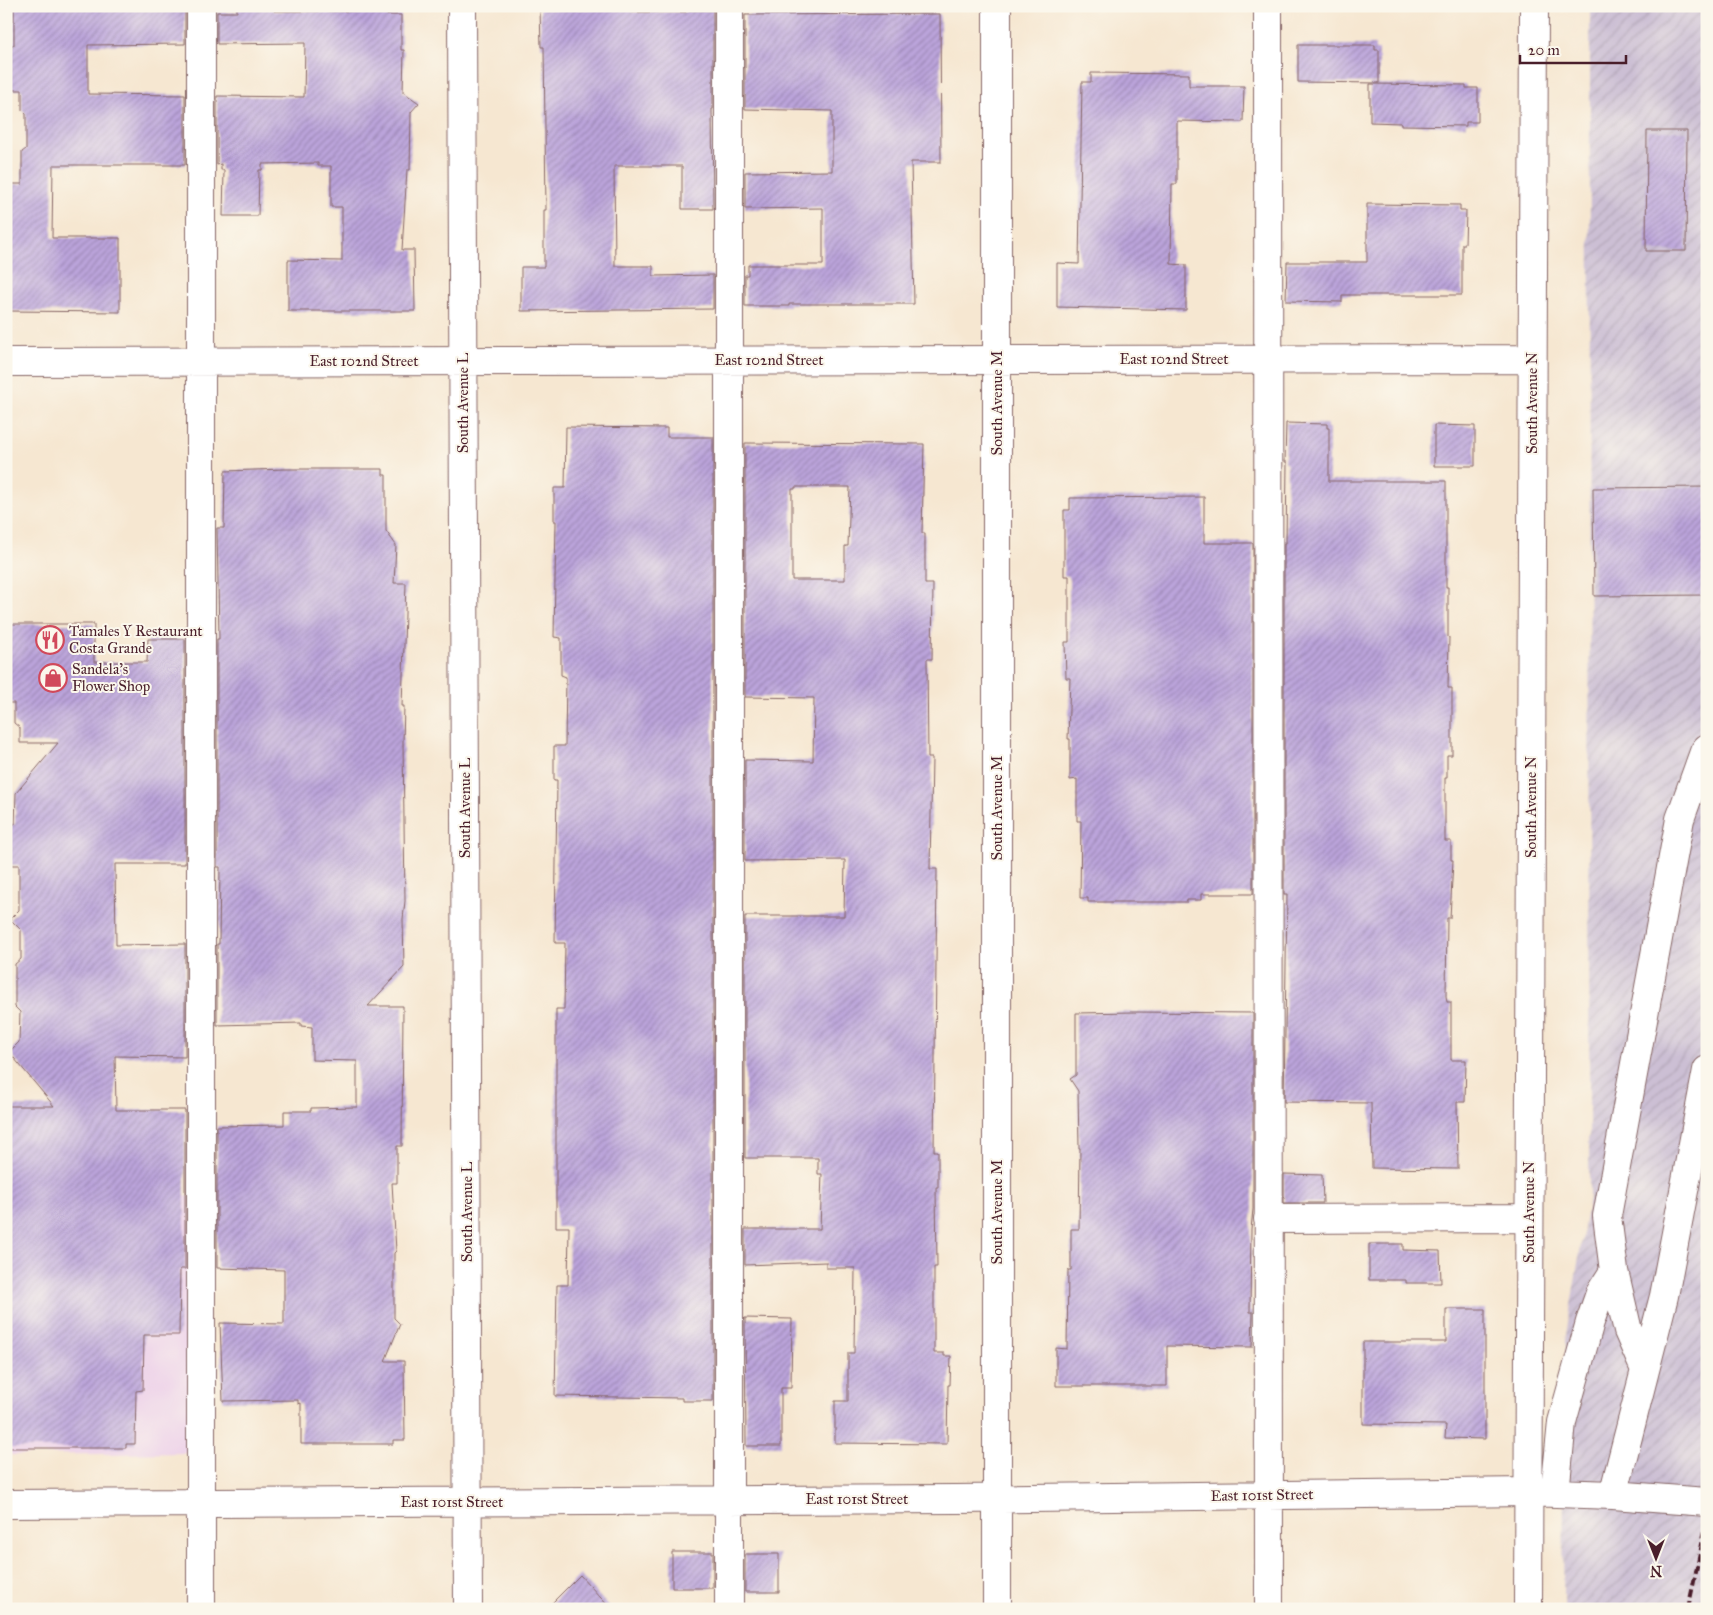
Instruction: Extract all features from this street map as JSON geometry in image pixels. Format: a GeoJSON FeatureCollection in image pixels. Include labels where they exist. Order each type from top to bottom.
{"type":"FeatureCollection","features":[{"type":"Feature","properties":{"kind":"street"},"geometry":{"type":"LineString","coordinates":[[201,6],[201,1609]]}},
{"type":"Feature","properties":{"kind":"street","name":"South Avenue L"},"geometry":{"type":"LineString","coordinates":[[462,6],[468,1609]]}},
{"type":"Feature","properties":{"kind":"street"},"geometry":{"type":"LineString","coordinates":[[729,6],[730,1609]]}},
{"type":"Feature","properties":{"kind":"street","name":"South Avenue M"},"geometry":{"type":"LineString","coordinates":[[997,6],[997,1609]]}},
{"type":"Feature","properties":{"kind":"street"},"geometry":{"type":"LineString","coordinates":[[1268,6],[1268,1609]]}},
{"type":"Feature","properties":{"kind":"street","name":"South Avenue N"},"geometry":{"type":"LineString","coordinates":[[1528,1609],[1542,1492],[1529,1218],[1534,6]]}},
{"type":"Feature","properties":{"kind":"street","name":"East 102nd Street"},"geometry":{"type":"LineString","coordinates":[[6,362],[1532,359]]}},
{"type":"Feature","properties":{"kind":"street"},"geometry":{"type":"LineString","coordinates":[[1645,1370],[1628,1331],[1614,1272],[1607,1216],[1680,819],[1707,748]]}},
{"type":"Feature","properties":{"kind":"street"},"geometry":{"type":"LineString","coordinates":[[1613,1495],[1664,1296],[1707,1070]]}},
{"type":"Feature","properties":{"kind":"street"},"geometry":{"type":"LineString","coordinates":[[1268,1219],[1529,1218]]}},
{"type":"Feature","properties":{"kind":"street"},"geometry":{"type":"LineString","coordinates":[[1542,1492],[1597,1301],[1614,1272]]}},
{"type":"Feature","properties":{"kind":"street","name":"East 101st Street"},"geometry":{"type":"LineString","coordinates":[[6,1504],[997,1498],[1542,1492],[1707,1502]]}},
{"type":"Feature","properties":{"kind":"shaded area"},"geometry":{"type":"Polygon","coordinates":[[[1590,6],[1707,6],[1707,1609],[1563,1609],[1565,1341],[1589,1197],[1590,6]]]}},
{"type":"Feature","properties":{"kind":"shaded area"},"geometry":{"type":"Polygon","coordinates":[[[6,1196],[190,1196],[191,1453],[6,1455],[6,1196]]]}},
{"type":"Feature","properties":{"kind":"building"},"geometry":{"type":"Polygon","coordinates":[[[14,6],[131,6],[131,9],[185,11],[185,44],[88,45],[88,94],[185,95],[185,165],[53,165],[52,238],[120,238],[120,312],[6,311],[6,239],[10,239],[11,184],[22,184],[22,152],[26,149],[26,114],[22,110],[22,90],[6,90],[6,45],[14,45],[14,6]]]}},
{"type":"Feature","properties":{"kind":"building"},"geometry":{"type":"Polygon","coordinates":[[[237,6],[274,6],[274,11],[388,11],[387,15],[401,15],[401,50],[404,50],[403,92],[419,103],[411,112],[410,170],[407,170],[402,250],[414,250],[415,311],[288,311],[288,260],[342,261],[342,207],[331,207],[331,166],[318,166],[318,163],[262,164],[262,170],[259,170],[258,216],[223,216],[224,170],[221,170],[221,164],[217,165],[217,96],[304,97],[305,43],[217,44],[217,12],[237,12],[237,6]]]}},
{"type":"Feature","properties":{"kind":"building"},"geometry":{"type":"Polygon","coordinates":[[[540,9],[632,9],[632,12],[713,10],[713,209],[682,209],[682,166],[614,166],[615,266],[653,266],[653,276],[713,275],[713,309],[521,311],[521,267],[544,267],[544,210],[546,210],[544,47],[541,47],[540,9]]]}},
{"type":"Feature","properties":{"kind":"building"},"geometry":{"type":"Polygon","coordinates":[[[940,14],[941,162],[911,162],[914,304],[745,306],[745,275],[748,275],[748,265],[823,265],[823,208],[745,209],[745,172],[832,171],[832,111],[745,109],[745,15],[940,14]]]}},
{"type":"Feature","properties":{"kind":"building"},"geometry":{"type":"Polygon","coordinates":[[[1298,45],[1375,45],[1375,50],[1379,50],[1379,83],[1298,82],[1298,45]]]}},
{"type":"Feature","properties":{"kind":"building"},"geometry":{"type":"Polygon","coordinates":[[[1091,73],[1189,74],[1189,86],[1244,86],[1243,122],[1177,121],[1177,184],[1172,184],[1171,264],[1186,265],[1186,310],[1057,307],[1057,263],[1079,264],[1082,82],[1091,82],[1091,73]]]}},
{"type":"Feature","properties":{"kind":"building"},"geometry":{"type":"Polygon","coordinates":[[[1370,84],[1466,85],[1466,88],[1478,88],[1478,122],[1466,122],[1466,126],[1401,125],[1401,123],[1370,122],[1370,84]]]}},
{"type":"Feature","properties":{"kind":"building"},"geometry":{"type":"Polygon","coordinates":[[[1647,131],[1687,131],[1686,251],[1646,251],[1647,131]]]}},
{"type":"Feature","properties":{"kind":"building"},"geometry":{"type":"Polygon","coordinates":[[[1367,204],[1460,205],[1460,211],[1466,211],[1465,244],[1462,244],[1462,295],[1342,295],[1342,302],[1286,301],[1287,262],[1367,262],[1367,204]]]}},
{"type":"Feature","properties":{"kind":"building"},"geometry":{"type":"Polygon","coordinates":[[[1286,423],[1327,424],[1327,428],[1329,428],[1329,481],[1446,481],[1448,688],[1452,688],[1452,755],[1447,755],[1447,778],[1445,778],[1445,841],[1451,841],[1451,860],[1453,860],[1450,918],[1447,918],[1446,996],[1447,1002],[1451,1002],[1451,1060],[1466,1060],[1465,1102],[1457,1102],[1458,1169],[1372,1168],[1371,1103],[1284,1102],[1287,894],[1284,894],[1286,423]]]}},
{"type":"Feature","properties":{"kind":"building"},"geometry":{"type":"Polygon","coordinates":[[[1434,425],[1475,426],[1475,466],[1434,466],[1434,425]]]}},
{"type":"Feature","properties":{"kind":"building"},"geometry":{"type":"Polygon","coordinates":[[[566,427],[667,428],[667,437],[713,437],[713,1401],[682,1401],[682,1398],[555,1396],[557,1285],[568,1285],[569,1227],[556,1227],[556,1009],[564,1009],[565,943],[555,943],[557,780],[554,780],[554,746],[565,746],[566,677],[561,675],[561,638],[554,637],[556,521],[554,521],[554,488],[565,488],[566,427]]]}},
{"type":"Feature","properties":{"kind":"building"},"geometry":{"type":"Polygon","coordinates":[[[745,443],[924,444],[922,533],[925,533],[925,584],[933,584],[932,659],[927,659],[928,758],[932,758],[930,869],[937,869],[934,1151],[938,1151],[938,1187],[936,1187],[937,1267],[934,1267],[934,1353],[944,1353],[944,1356],[951,1356],[950,1385],[948,1385],[947,1444],[835,1443],[835,1401],[848,1401],[848,1353],[854,1353],[855,1268],[826,1268],[826,1262],[745,1265],[745,1229],[820,1229],[822,1174],[818,1174],[818,1158],[745,1158],[745,916],[844,916],[845,860],[745,861],[745,760],[813,761],[814,698],[745,697],[745,443]],[[795,487],[795,489],[792,489],[792,580],[845,580],[845,546],[848,546],[850,487],[795,487]]]}},
{"type":"Feature","properties":{"kind":"building"},"geometry":{"type":"Polygon","coordinates":[[[383,469],[383,475],[386,475],[386,531],[396,545],[394,583],[406,583],[402,706],[404,706],[404,967],[368,1006],[403,1006],[402,1146],[397,1146],[397,1183],[392,1183],[396,1251],[394,1253],[394,1318],[400,1324],[385,1361],[404,1361],[405,1440],[393,1440],[393,1444],[301,1444],[301,1403],[298,1404],[298,1400],[223,1401],[220,1323],[284,1324],[284,1270],[217,1268],[217,1126],[284,1125],[284,1111],[311,1111],[311,1108],[357,1107],[357,1061],[312,1060],[312,1027],[301,1026],[301,1023],[217,1025],[217,944],[219,944],[220,867],[217,867],[217,639],[219,639],[217,528],[224,528],[225,471],[383,469]]]}},
{"type":"Feature","properties":{"kind":"building"},"geometry":{"type":"Polygon","coordinates":[[[1707,487],[1707,595],[1594,596],[1593,488],[1707,487]]]}},
{"type":"Feature","properties":{"kind":"building"},"geometry":{"type":"Polygon","coordinates":[[[1204,497],[1204,543],[1253,543],[1253,894],[1201,894],[1201,900],[1187,900],[1187,902],[1088,902],[1088,898],[1080,898],[1081,821],[1077,821],[1077,779],[1070,780],[1070,739],[1068,739],[1070,678],[1066,678],[1065,642],[1069,642],[1069,576],[1064,576],[1064,510],[1070,510],[1070,498],[1204,497]]]}},
{"type":"Feature","properties":{"kind":"building"},"geometry":{"type":"Polygon","coordinates":[[[6,624],[94,624],[94,662],[147,662],[148,639],[185,639],[185,864],[115,864],[116,945],[185,944],[185,1057],[115,1056],[116,1110],[185,1110],[185,1269],[180,1269],[179,1335],[144,1335],[143,1390],[136,1391],[135,1444],[126,1444],[126,1448],[6,1448],[6,1106],[54,1106],[9,1052],[19,1042],[20,1012],[15,1007],[15,964],[21,959],[21,930],[10,919],[19,910],[19,865],[6,865],[6,824],[15,824],[16,793],[58,743],[20,743],[20,728],[14,723],[14,703],[6,703],[6,624]]]}},
{"type":"Feature","properties":{"kind":"building"},"geometry":{"type":"Polygon","coordinates":[[[1076,1013],[1253,1013],[1253,1209],[1250,1312],[1253,1312],[1252,1347],[1167,1346],[1167,1386],[1056,1386],[1056,1348],[1067,1349],[1068,1270],[1071,1270],[1071,1229],[1079,1229],[1080,1148],[1078,1091],[1070,1079],[1076,1075],[1076,1013]]]}},
{"type":"Feature","properties":{"kind":"building"},"geometry":{"type":"Polygon","coordinates":[[[1284,1174],[1322,1175],[1323,1203],[1284,1203],[1284,1174]]]}},
{"type":"Feature","properties":{"kind":"building"},"geometry":{"type":"Polygon","coordinates":[[[1369,1244],[1403,1244],[1403,1250],[1440,1251],[1441,1283],[1406,1283],[1406,1280],[1369,1280],[1369,1244]]]}},
{"type":"Feature","properties":{"kind":"building"},"geometry":{"type":"Polygon","coordinates":[[[1446,1309],[1485,1309],[1485,1439],[1445,1438],[1446,1425],[1363,1424],[1363,1342],[1446,1342],[1446,1309]]]}},
{"type":"Feature","properties":{"kind":"building"},"geometry":{"type":"Polygon","coordinates":[[[745,1318],[792,1319],[791,1388],[781,1388],[781,1446],[746,1446],[745,1318]]]}},
{"type":"Feature","properties":{"kind":"building"},"geometry":{"type":"Polygon","coordinates":[[[672,1552],[713,1552],[713,1588],[672,1588],[672,1552]]]}},
{"type":"Feature","properties":{"kind":"building"},"geometry":{"type":"Polygon","coordinates":[[[745,1554],[779,1554],[779,1592],[745,1592],[745,1554]]]}},
{"type":"Feature","properties":{"kind":"building"},"geometry":{"type":"Polygon","coordinates":[[[580,1575],[611,1609],[546,1609],[580,1575]]]}},
{"type":"Feature","properties":{"kind":"railway"},"geometry":{"type":"LineString","coordinates":[[1688,1609],[1707,1521]]}},
{"type":"Feature","properties":{"kind":"place","name":"Tamales Y Restaurant Costa Grande"},"geometry":{"type":"Point","coordinates":[50,640]}},
{"type":"Feature","properties":{"kind":"place","name":"Sandela's Flower Shop"},"geometry":{"type":"Point","coordinates":[53,678]}}]}
